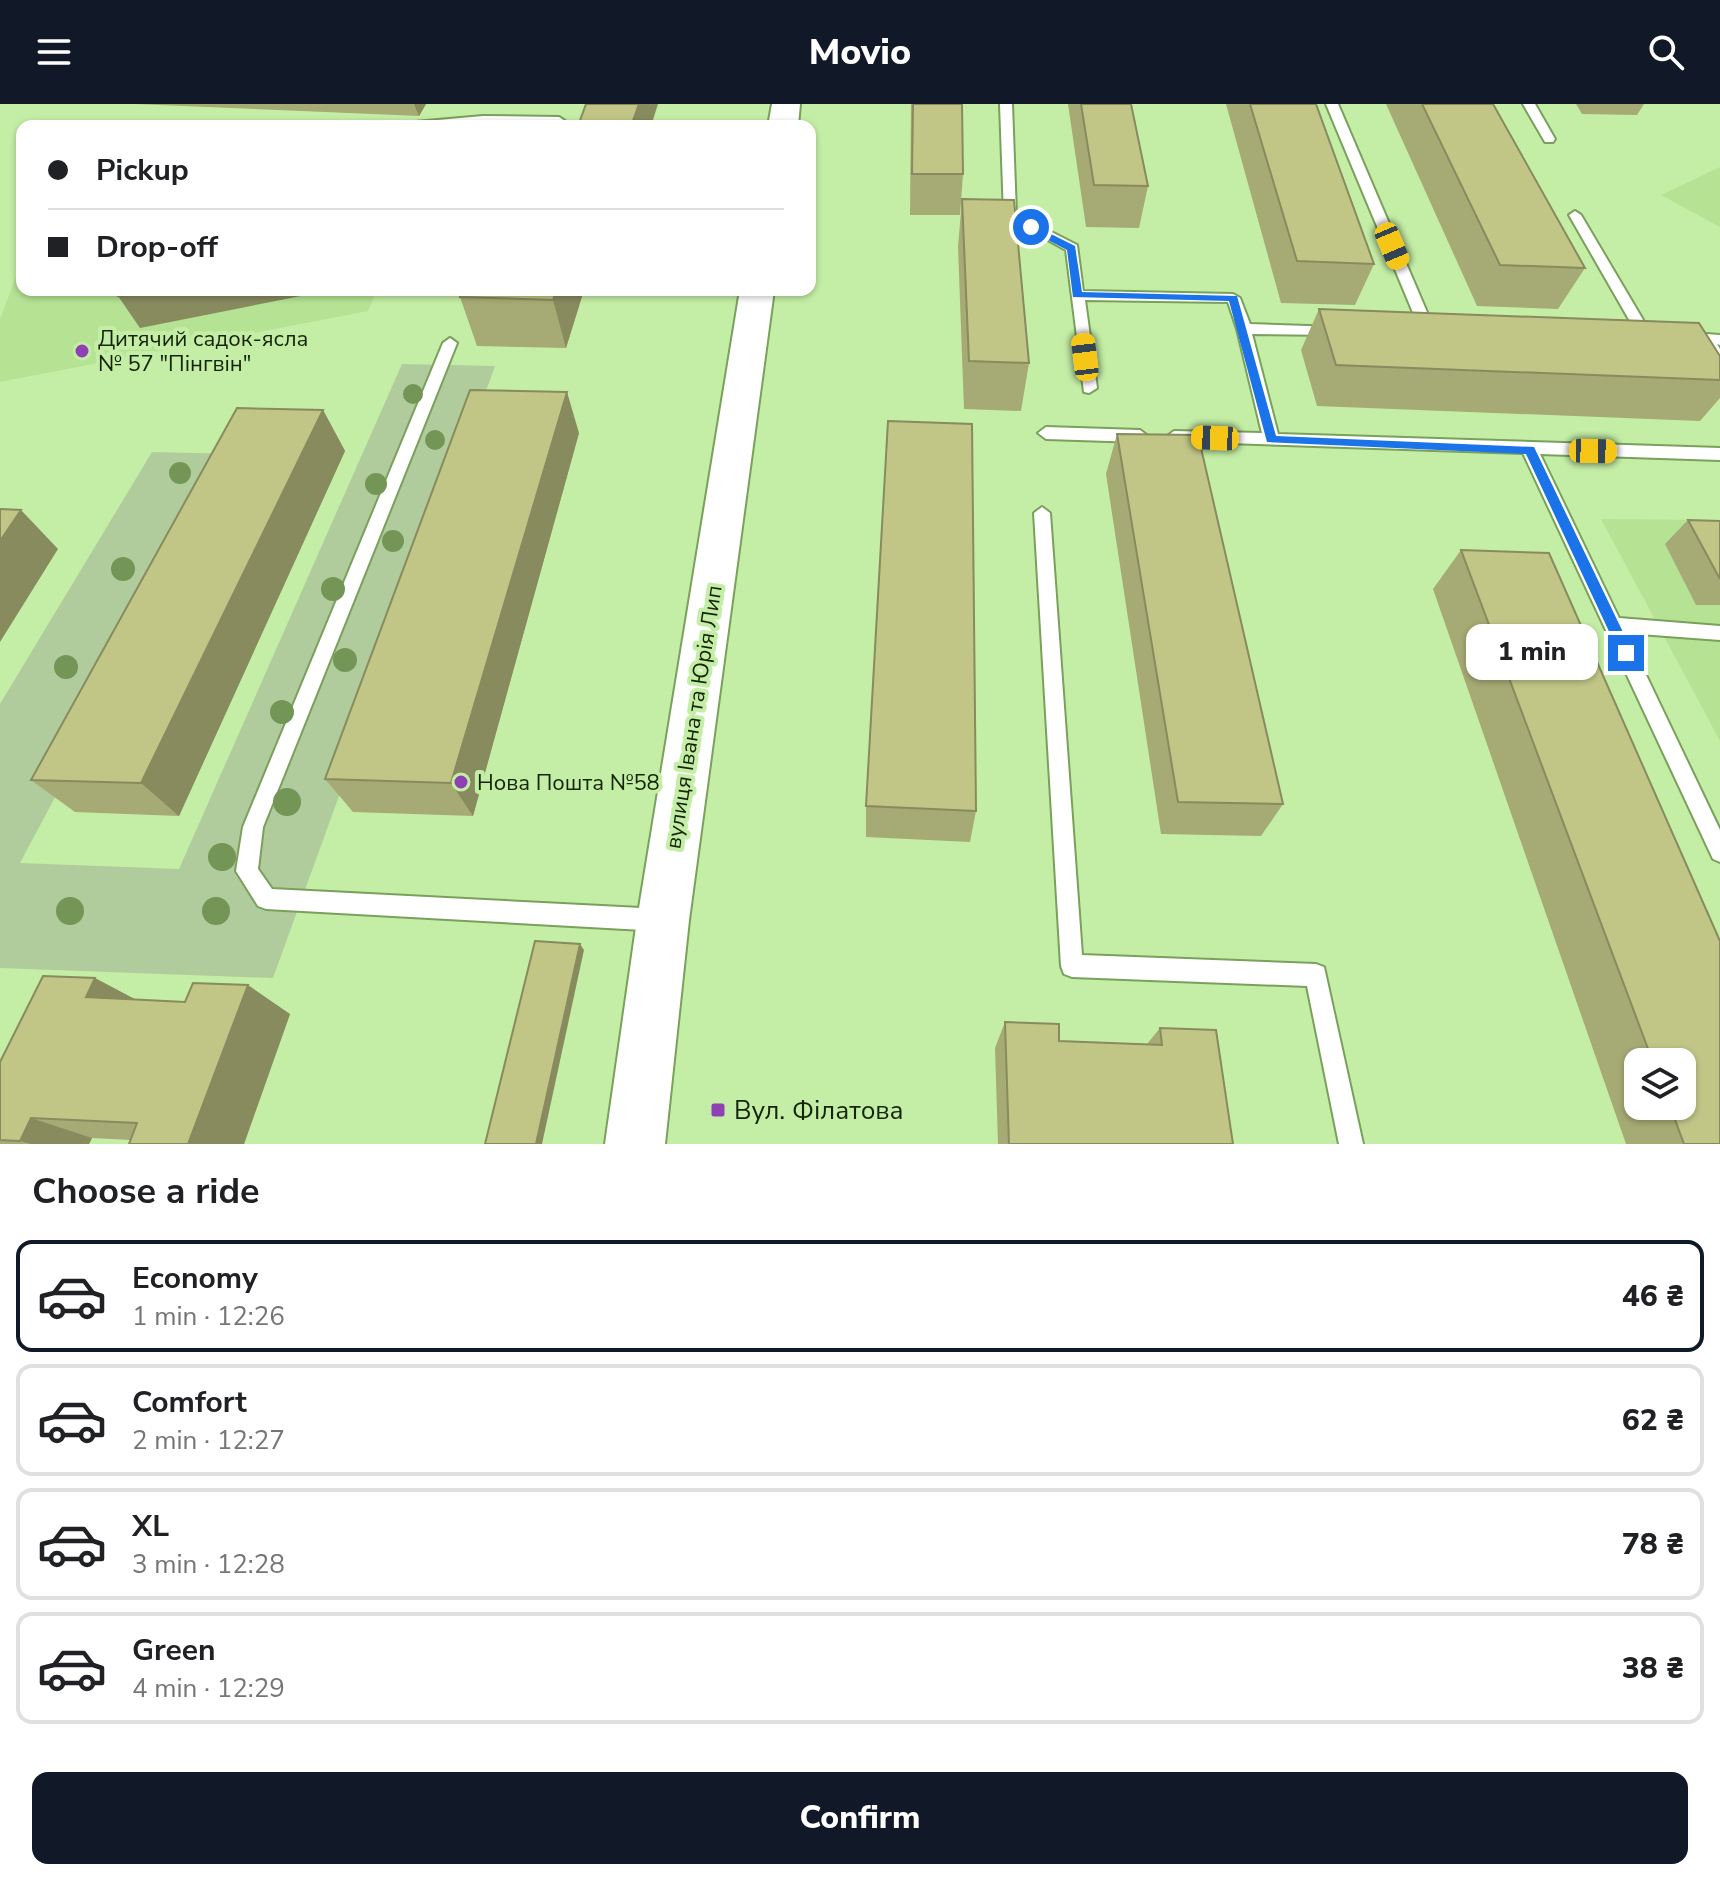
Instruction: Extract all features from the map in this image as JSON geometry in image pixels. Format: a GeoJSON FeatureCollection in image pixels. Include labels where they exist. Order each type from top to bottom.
{"type":"FeatureCollection","features":[{"type":"Feature","properties":{"kind":"street","name":"вулиця Івана та Юрія Лип"},"geometry":{"type":"LineString","coordinates":[[635,1144],[663,920],[756,296]]}},
{"type":"Feature","properties":{"kind":"lane"},"geometry":{"type":"LineString","coordinates":[[1006,104],[1010,216],[1072,248],[1089,388]]}},
{"type":"Feature","properties":{"kind":"lane"},"geometry":{"type":"LineString","coordinates":[[1332,104],[1428,331],[1412,331]]}},
{"type":"Feature","properties":{"kind":"lane"},"geometry":{"type":"LineString","coordinates":[[1529,104],[1549,139]]}},
{"type":"Feature","properties":{"kind":"lane"},"geometry":{"type":"LineString","coordinates":[[1575,215],[1644,334],[1675,337]]}},
{"type":"Feature","properties":{"kind":"lane"},"geometry":{"type":"LineString","coordinates":[[1077,295],[1233,298],[1244,329],[1271,439]]}},
{"type":"Feature","properties":{"kind":"lane"},"geometry":{"type":"LineString","coordinates":[[1244,329],[1351,330]]}},
{"type":"Feature","properties":{"kind":"lane"},"geometry":{"type":"LineString","coordinates":[[1706,339],[1720,361]]}},
{"type":"Feature","properties":{"kind":"lane"},"geometry":{"type":"LineString","coordinates":[[450,343],[253,827],[247,871],[266,899],[663,920]]}},
{"type":"Feature","properties":{"kind":"lane"},"geometry":{"type":"LineString","coordinates":[[1046,433],[1720,454]]}},
{"type":"Feature","properties":{"kind":"lane"},"geometry":{"type":"LineString","coordinates":[[1530,450],[1720,852]]}},
{"type":"Feature","properties":{"kind":"lane"},"geometry":{"type":"LineString","coordinates":[[1042,513],[1072,966],[1316,975],[1351,1144]]}},
{"type":"Feature","properties":{"kind":"lane"},"geometry":{"type":"LineString","coordinates":[[1613,625],[1720,633]]}},
{"type":"Feature","properties":{"kind":"shaded area"},"geometry":{"type":"Polygon","coordinates":[[[1720,167],[1720,227],[1661,195],[1720,167]]]}},
{"type":"Feature","properties":{"kind":"shaded area","name":"Дитячий садок-ясла № 57 \"Пінгвін\""},"geometry":{"type":"Polygon","coordinates":[[[16,277],[16,296],[374,296],[368,311],[0,382],[0,319],[16,277]]]}},
{"type":"Feature","properties":{"kind":"shaded area"},"geometry":{"type":"Polygon","coordinates":[[[402,364],[495,366],[273,978],[0,968],[0,704],[152,452],[238,454],[20,863],[179,869],[402,364]]]}},
{"type":"Feature","properties":{"kind":"shaded area"},"geometry":{"type":"Polygon","coordinates":[[[1601,519],[1720,520],[1720,741],[1660,629],[1601,519]]]}},
{"type":"Feature","properties":{"kind":"building"},"geometry":{"type":"Polygon","coordinates":[[[586,104],[639,104],[633,120],[580,120],[586,104]]]}},
{"type":"Feature","properties":{"kind":"building"},"geometry":{"type":"Polygon","coordinates":[[[913,104],[962,104],[963,174],[912,174],[913,104]]]}},
{"type":"Feature","properties":{"kind":"building"},"geometry":{"type":"Polygon","coordinates":[[[1081,104],[1131,104],[1148,186],[1094,185],[1081,104]]]}},
{"type":"Feature","properties":{"kind":"building"},"geometry":{"type":"Polygon","coordinates":[[[1250,104],[1316,104],[1374,264],[1297,261],[1250,104]]]}},
{"type":"Feature","properties":{"kind":"building"},"geometry":{"type":"Polygon","coordinates":[[[1422,104],[1493,104],[1585,268],[1500,265],[1422,104]]]}},
{"type":"Feature","properties":{"kind":"building"},"geometry":{"type":"Polygon","coordinates":[[[962,199],[1014,200],[1029,363],[969,361],[962,199]]]}},
{"type":"Feature","properties":{"kind":"building"},"geometry":{"type":"Polygon","coordinates":[[[460,296],[554,296],[553,300],[460,296]]]}},
{"type":"Feature","properties":{"kind":"building"},"geometry":{"type":"Polygon","coordinates":[[[1319,309],[1699,323],[1720,356],[1720,380],[1336,365],[1319,309]]]}},
{"type":"Feature","properties":{"kind":"building"},"geometry":{"type":"Polygon","coordinates":[[[470,390],[567,392],[451,783],[325,779],[470,390]]]}},
{"type":"Feature","properties":{"kind":"building"},"geometry":{"type":"Polygon","coordinates":[[[237,408],[323,410],[141,783],[31,780],[237,408]]]}},
{"type":"Feature","properties":{"kind":"building"},"geometry":{"type":"Polygon","coordinates":[[[888,421],[972,424],[976,811],[866,806],[888,421]]]}},
{"type":"Feature","properties":{"kind":"building"},"geometry":{"type":"Polygon","coordinates":[[[1117,434],[1198,435],[1283,804],[1178,802],[1117,434]]]}},
{"type":"Feature","properties":{"kind":"building"},"geometry":{"type":"Polygon","coordinates":[[[0,509],[21,510],[0,541],[0,509]]]}},
{"type":"Feature","properties":{"kind":"building"},"geometry":{"type":"Polygon","coordinates":[[[1688,520],[1720,521],[1720,579],[1688,520]]]}},
{"type":"Feature","properties":{"kind":"building"},"geometry":{"type":"Polygon","coordinates":[[[1461,550],[1549,553],[1720,941],[1720,1144],[1684,1144],[1675,1120],[1696,1120],[1696,1048],[1648,1048],[1461,550]]]}},
{"type":"Feature","properties":{"kind":"building"},"geometry":{"type":"Polygon","coordinates":[[[535,941],[580,944],[536,1144],[485,1144],[535,941]]]}},
{"type":"Feature","properties":{"kind":"building"},"geometry":{"type":"Polygon","coordinates":[[[43,976],[95,978],[86,997],[185,1002],[193,983],[248,985],[188,1144],[129,1144],[137,1123],[31,1118],[20,1141],[0,1140],[0,1062],[43,976]]]}},
{"type":"Feature","properties":{"kind":"building"},"geometry":{"type":"Polygon","coordinates":[[[1005,1022],[1059,1024],[1059,1041],[1162,1045],[1160,1028],[1216,1030],[1233,1144],[1009,1144],[1005,1022]]]}},
{"type":"Feature","properties":{"kind":"place","name":"Дитячий садок-ясла № 57 \"Пінгвін\""},"geometry":{"type":"Point","coordinates":[82,351]}},
{"type":"Feature","properties":{"kind":"place","name":"Нова Пошта №58"},"geometry":{"type":"Point","coordinates":[461,782]}},
{"type":"Feature","properties":{"kind":"place","name":"Вул. Філатова"},"geometry":{"type":"Point","coordinates":[718,1110]}},
{"type":"Feature","properties":{"kind":"route"},"geometry":{"type":"LineString","coordinates":[[1031,227],[1072,248],[1077,295],[1233,298],[1244,329],[1271,439],[1530,450],[1626,653]]}}]}
